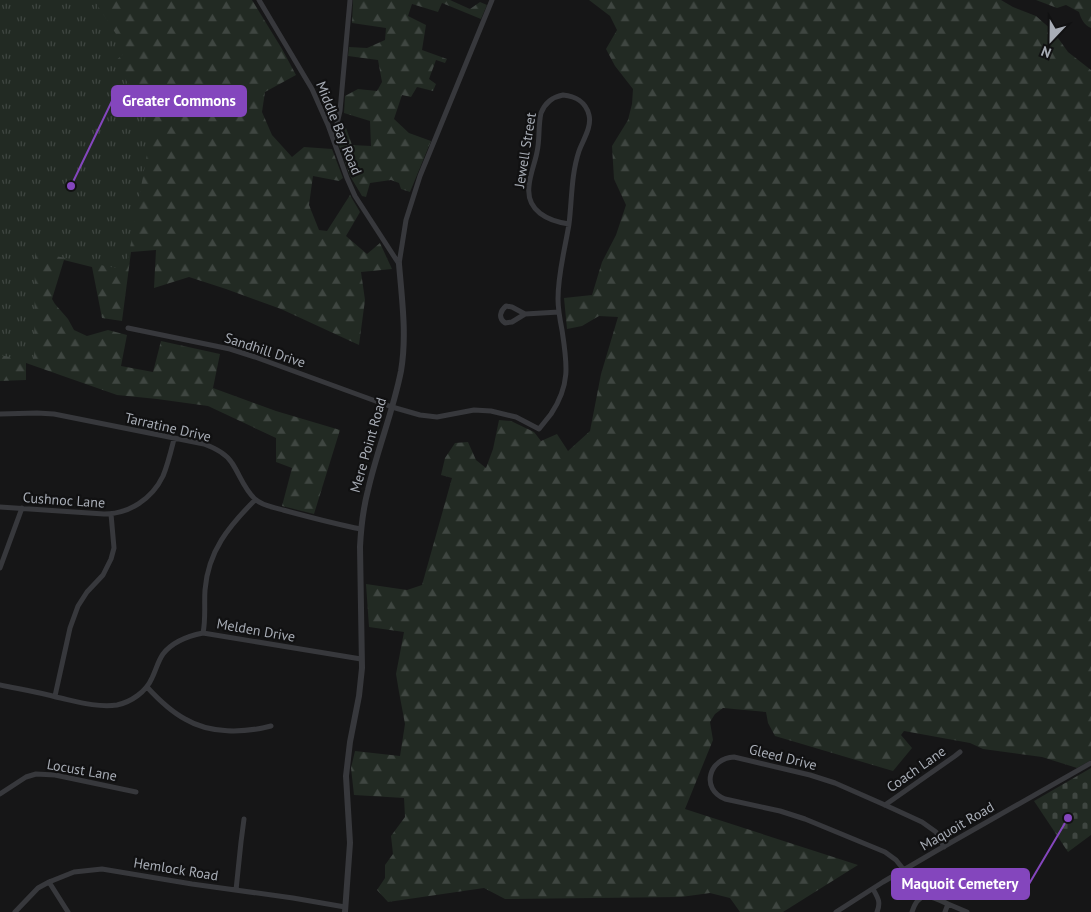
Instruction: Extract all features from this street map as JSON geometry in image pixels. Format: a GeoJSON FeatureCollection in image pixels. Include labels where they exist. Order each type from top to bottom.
{"type":"FeatureCollection","features":[{"type":"Feature","properties":{"kind":"street","name":"Middle Bay Road"},"geometry":{"type":"LineString","coordinates":[[259,0],[312,89],[355,196],[399,264]]}},
{"type":"Feature","properties":{"kind":"street"},"geometry":{"type":"LineString","coordinates":[[332,135],[336,128],[340,111],[350,0]]}},
{"type":"Feature","properties":{"kind":"street","name":"Mere Point Road"},"geometry":{"type":"LineString","coordinates":[[345,910],[350,843],[346,776],[362,668],[361,529],[368,489],[400,376],[404,347],[399,264],[403,231],[415,190],[492,0]]}},
{"type":"Feature","properties":{"kind":"street","name":"Jewell Street"},"geometry":{"type":"LineString","coordinates":[[539,429],[559,400],[566,378],[566,356],[558,302],[559,273],[569,224],[573,175],[590,119],[582,103],[575,98],[563,95],[550,100],[541,113],[538,147],[529,192],[532,202],[539,213],[554,221],[569,224]]}},
{"type":"Feature","properties":{"kind":"street"},"geometry":{"type":"LineString","coordinates":[[525,314],[509,306],[502,309],[500,314],[503,321],[509,323],[525,314],[559,312]]}},
{"type":"Feature","properties":{"kind":"street","name":"Sandhill Drive"},"geometry":{"type":"LineString","coordinates":[[128,328],[230,349],[392,406],[428,416],[446,416],[474,410],[491,411],[516,417],[539,429]]}},
{"type":"Feature","properties":{"kind":"street","name":"Tarratine Drive"},"geometry":{"type":"LineString","coordinates":[[0,414],[54,414],[204,444],[220,451],[232,463],[255,500]]}},
{"type":"Feature","properties":{"kind":"street","name":"Cushnoc Lane"},"geometry":{"type":"LineString","coordinates":[[0,507],[86,514],[123,512],[141,502],[154,490],[163,475],[174,439]]}},
{"type":"Feature","properties":{"kind":"street"},"geometry":{"type":"LineString","coordinates":[[203,633],[206,581],[212,558],[223,536],[255,500],[265,505],[361,529]]}},
{"type":"Feature","properties":{"kind":"street"},"geometry":{"type":"LineString","coordinates":[[0,568],[22,508]]}},
{"type":"Feature","properties":{"kind":"street"},"geometry":{"type":"LineString","coordinates":[[55,696],[70,628],[78,606],[87,592],[103,575],[112,560],[114,548],[111,514]]}},
{"type":"Feature","properties":{"kind":"street","name":"Melden Drive"},"geometry":{"type":"LineString","coordinates":[[0,685],[98,705],[115,705],[129,701],[147,687],[163,654],[168,649],[183,638],[203,633],[361,659]]}},
{"type":"Feature","properties":{"kind":"street"},"geometry":{"type":"LineString","coordinates":[[147,687],[164,704],[194,724],[237,731],[255,730],[272,726]]}},
{"type":"Feature","properties":{"kind":"street","name":"Coach Lane"},"geometry":{"type":"LineString","coordinates":[[885,805],[960,752]]}},
{"type":"Feature","properties":{"kind":"street","name":"Gleed Drive"},"geometry":{"type":"LineString","coordinates":[[904,870],[896,860],[885,852],[805,818],[725,799],[717,795],[712,788],[710,779],[716,763],[730,757],[742,758],[827,780],[885,805],[929,827],[938,836],[944,847]]}},
{"type":"Feature","properties":{"kind":"street","name":"Maquoit Road"},"geometry":{"type":"LineString","coordinates":[[836,912],[845,910],[873,889],[904,870],[1091,763]]}},
{"type":"Feature","properties":{"kind":"street","name":"Locust Lane"},"geometry":{"type":"LineString","coordinates":[[0,794],[26,777],[36,774],[55,775],[136,792]]}},
{"type":"Feature","properties":{"kind":"street"},"geometry":{"type":"LineString","coordinates":[[236,890],[244,820]]}},
{"type":"Feature","properties":{"kind":"street","name":"Hemlock Road"},"geometry":{"type":"LineString","coordinates":[[15,912],[38,888],[74,872],[92,869],[236,890],[345,910]]}},
{"type":"Feature","properties":{"kind":"street"},"geometry":{"type":"LineString","coordinates":[[49,882],[68,912]]}},
{"type":"Feature","properties":{"kind":"street"},"geometry":{"type":"LineString","coordinates":[[873,889],[879,900],[877,912]]}},
{"type":"Feature","properties":{"kind":"street"},"geometry":{"type":"LineString","coordinates":[[912,912],[919,898],[925,896],[933,897],[967,912]]}},
{"type":"Feature","properties":{"kind":"street"},"geometry":{"type":"LineString","coordinates":[[945,912],[948,904]]}},
{"type":"Feature","properties":{"kind":"green space"},"geometry":{"type":"Polygon","coordinates":[[[0,0],[252,0],[282,49],[296,75],[265,92],[262,112],[272,135],[292,157],[304,147],[332,149],[343,178],[339,181],[313,176],[309,205],[319,230],[327,231],[350,195],[360,212],[346,236],[367,254],[380,243],[392,269],[361,272],[365,300],[359,345],[281,309],[189,277],[154,288],[156,250],[131,252],[122,321],[102,318],[92,267],[64,260],[52,299],[74,330],[87,336],[108,330],[127,335],[121,366],[153,372],[161,341],[220,354],[213,388],[276,411],[340,430],[314,514],[282,506],[292,468],[276,462],[276,438],[208,406],[117,395],[26,363],[26,380],[0,381],[0,0]]]}},
{"type":"Feature","properties":{"kind":"green space"},"geometry":{"type":"Polygon","coordinates":[[[0,0],[94,0],[127,51],[114,62],[153,121],[126,270],[35,252],[34,362],[0,355],[0,0]]]}},
{"type":"Feature","properties":{"kind":"green space"},"geometry":{"type":"Polygon","coordinates":[[[353,0],[450,0],[470,9],[480,2],[487,5],[481,19],[442,3],[438,12],[412,4],[408,16],[426,25],[422,50],[447,59],[445,63],[436,60],[429,79],[436,84],[433,91],[417,87],[411,97],[402,95],[394,119],[409,133],[431,141],[410,192],[401,189],[399,183],[391,180],[370,183],[366,197],[362,196],[350,176],[339,146],[342,122],[344,122],[352,145],[371,146],[370,121],[344,113],[345,96],[358,89],[377,91],[382,82],[378,60],[348,56],[349,47],[367,48],[385,40],[386,28],[352,23],[353,0]]]}},
{"type":"Feature","properties":{"kind":"green space"},"geometry":{"type":"Polygon","coordinates":[[[589,0],[1001,0],[1036,16],[1053,31],[1068,52],[1091,70],[1091,760],[1077,768],[1042,757],[983,749],[970,743],[904,731],[901,735],[912,748],[893,771],[775,736],[768,723],[766,712],[723,708],[715,714],[710,722],[713,740],[685,809],[858,865],[783,912],[740,912],[730,898],[710,893],[681,897],[505,899],[484,888],[388,902],[377,890],[385,878],[385,865],[393,854],[391,836],[405,817],[404,798],[354,795],[351,768],[355,751],[400,756],[405,724],[396,674],[404,632],[369,627],[366,584],[407,590],[422,585],[452,478],[441,475],[445,458],[455,443],[468,442],[476,460],[486,468],[493,449],[499,420],[511,421],[534,432],[541,441],[557,434],[568,451],[590,431],[601,374],[618,317],[599,316],[582,326],[567,329],[564,298],[592,295],[602,262],[616,235],[626,205],[614,179],[612,146],[628,120],[633,89],[615,66],[606,49],[617,30],[610,16],[589,0]]]}},
{"type":"Feature","properties":{"kind":"green space"},"geometry":{"type":"Polygon","coordinates":[[[1036,0],[1091,0],[1091,28],[1083,22],[1079,12],[1066,5],[1057,8],[1036,0]]]}},
{"type":"Feature","properties":{"kind":"green space"},"geometry":{"type":"Polygon","coordinates":[[[1091,768],[1091,835],[1068,852],[1034,801],[1091,768]]]}},
{"type":"Feature","properties":{"kind":"place","name":"Greater Commons"},"geometry":{"type":"Point","coordinates":[71,186]}},
{"type":"Feature","properties":{"kind":"place","name":"Maquoit Cemetery"},"geometry":{"type":"Point","coordinates":[1068,818]}}]}
